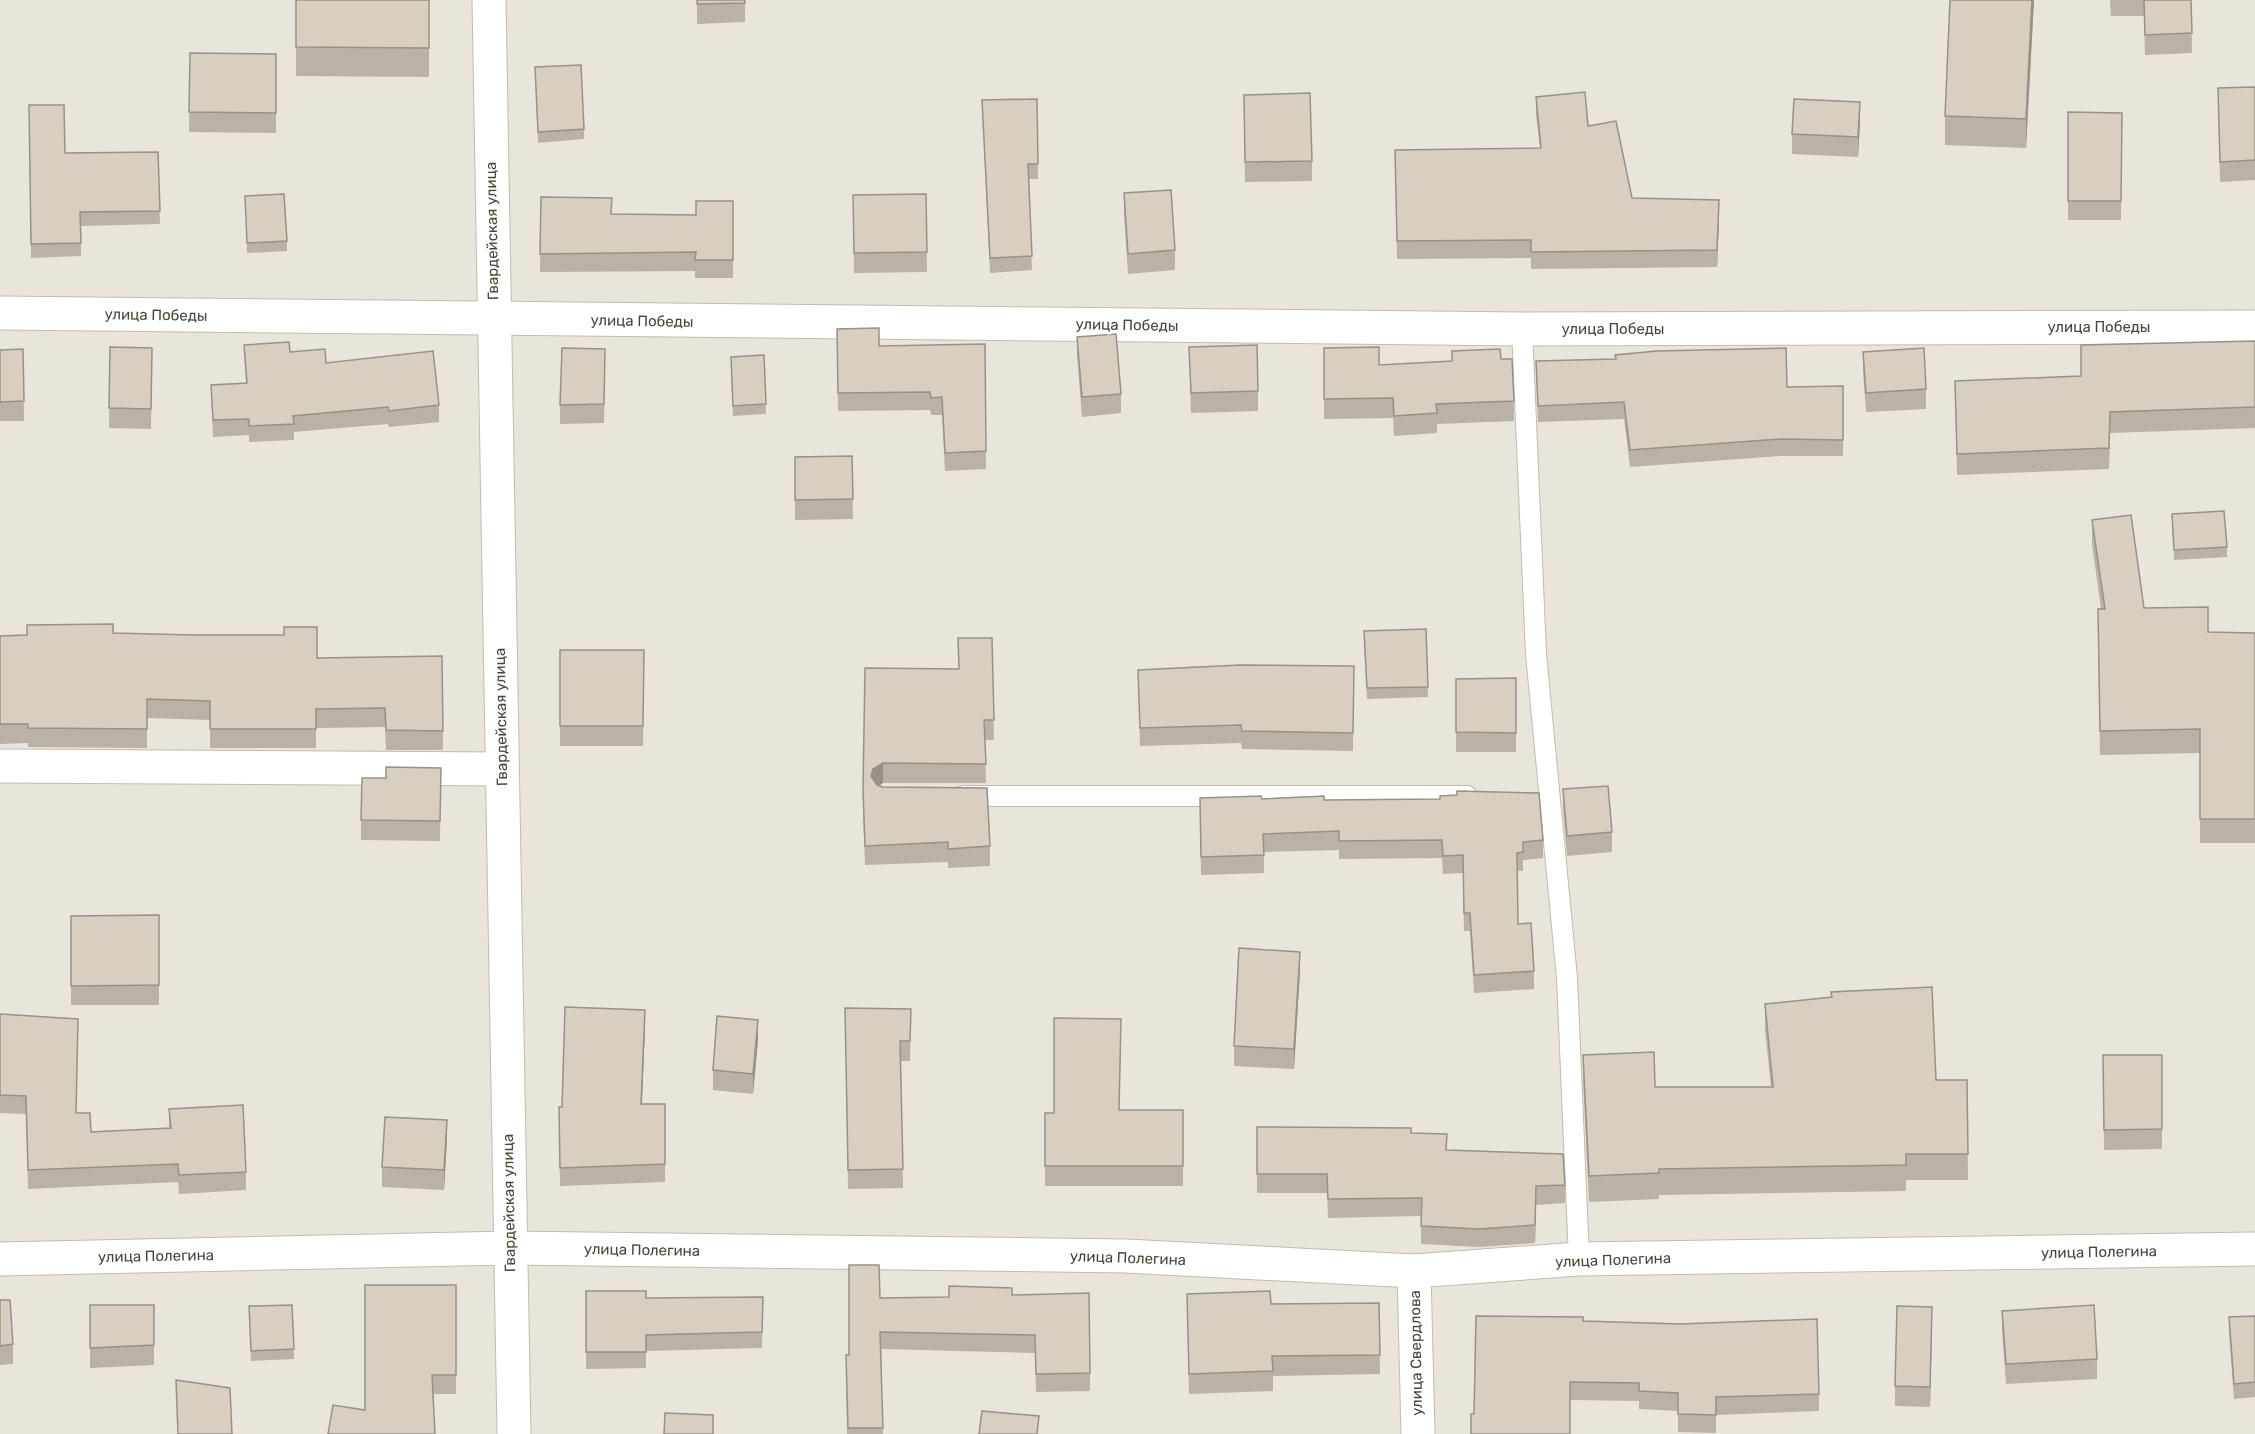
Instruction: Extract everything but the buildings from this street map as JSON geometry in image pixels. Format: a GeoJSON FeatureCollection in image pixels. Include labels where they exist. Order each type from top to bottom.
{"type":"FeatureCollection","features":[{"type":"Feature","properties":{"kind":"street","name":"Гвардейская улица"},"geometry":{"type":"LineString","coordinates":[[489,0],[514,1434]]}},
{"type":"Feature","properties":{"kind":"street","name":"улица Победы"},"geometry":{"type":"LineString","coordinates":[[0,313],[1521,329],[2255,327]]}},
{"type":"Feature","properties":{"kind":"street"},"geometry":{"type":"LineString","coordinates":[[0,766],[502,769]]}},
{"type":"Feature","properties":{"kind":"street","name":"улица Полегина"},"geometry":{"type":"LineString","coordinates":[[0,1259],[509,1248],[1126,1256],[1414,1271],[1579,1259],[2255,1249]]}},
{"type":"Feature","properties":{"kind":"street","name":"улица Свердлова"},"geometry":{"type":"LineString","coordinates":[[1414,1271],[1418,1434]]}},
{"type":"Feature","properties":{"kind":"lane"},"geometry":{"type":"LineString","coordinates":[[1521,329],[1536,654],[1567,978],[1579,1259]]}},
{"type":"Feature","properties":{"kind":"lane"},"geometry":{"type":"LineString","coordinates":[[943,796],[1491,796]]}},
{"type":"Feature","properties":{"kind":"lane"},"geometry":{"type":"LineString","coordinates":[[1527,796],[1551,796]]}},
{"type":"Feature","properties":{"kind":"shaded area"},"geometry":{"type":"Polygon","coordinates":[[[0,0],[2255,0],[2255,1434],[0,1434],[0,0]]]}}]}
